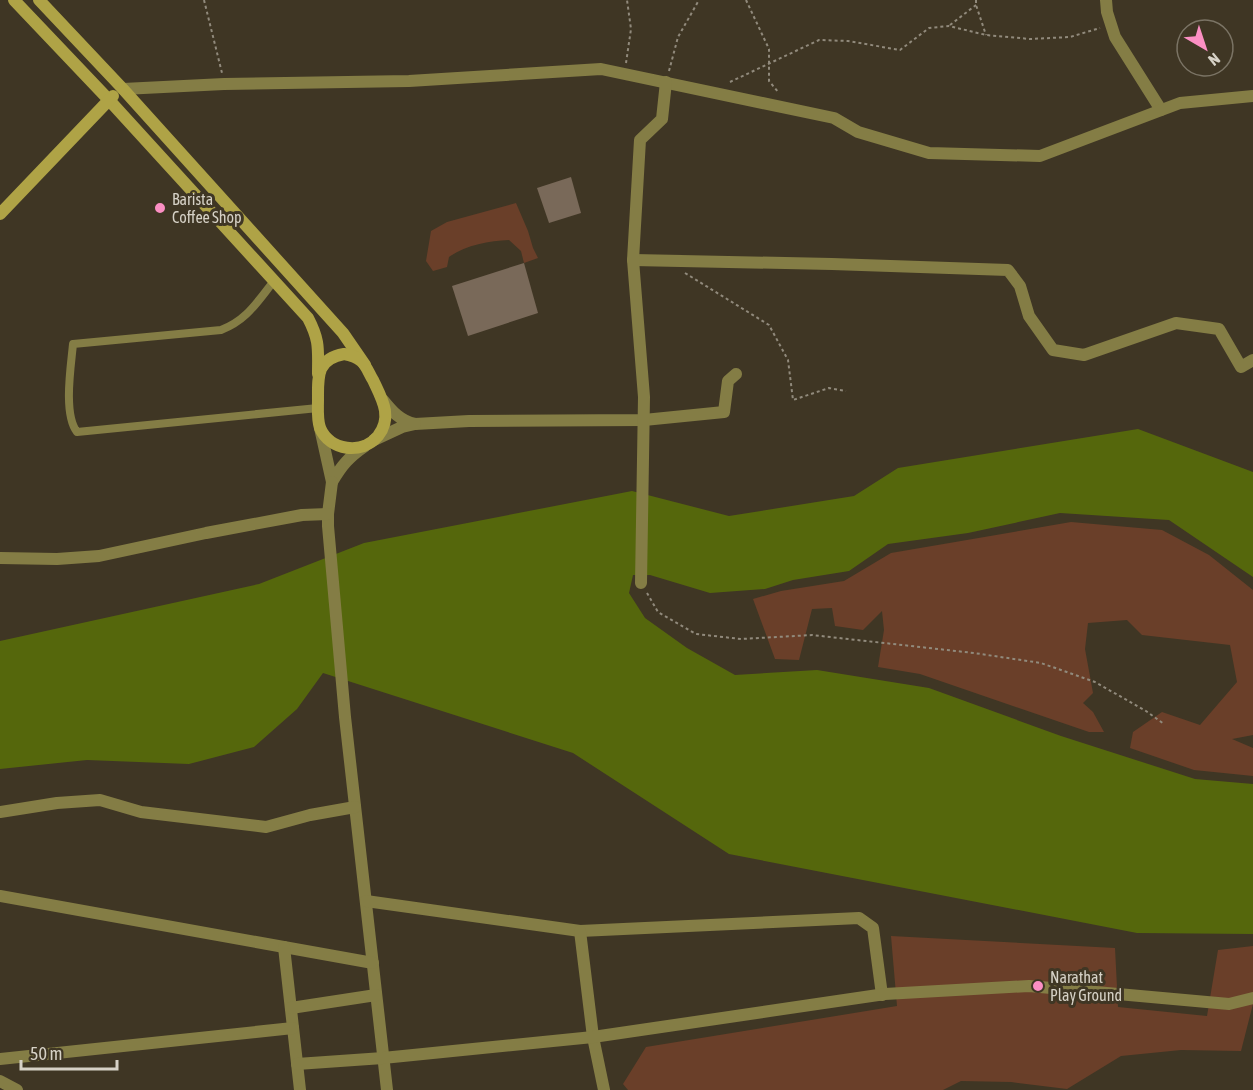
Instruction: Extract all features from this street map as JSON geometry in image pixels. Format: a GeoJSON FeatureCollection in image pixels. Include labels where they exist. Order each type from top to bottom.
{"type":"FeatureCollection","features":[{"type":"Feature","properties":{"kind":"street"},"geometry":{"type":"LineString","coordinates":[[14,0],[108,99],[308,318],[314,330],[318,343],[318,418],[332,482],[328,520],[345,717],[387,1090]]}},
{"type":"Feature","properties":{"kind":"street"},"geometry":{"type":"LineString","coordinates":[[39,0],[123,89],[343,333],[365,365],[383,400],[386,411],[381,432],[370,443],[355,448],[344,448],[334,444],[320,428]]}},
{"type":"Feature","properties":{"kind":"street"},"geometry":{"type":"LineString","coordinates":[[1106,0],[1107,12],[1115,37],[1161,110]]}},
{"type":"Feature","properties":{"kind":"street"},"geometry":{"type":"LineString","coordinates":[[0,214],[108,99],[123,89],[224,84],[409,81],[600,69],[834,118],[858,132],[929,153],[1040,156],[1180,103],[1253,96]]}},
{"type":"Feature","properties":{"kind":"street"},"geometry":{"type":"LineString","coordinates":[[641,583],[644,397],[633,260],[640,141],[662,119],[666,82]]}},
{"type":"Feature","properties":{"kind":"street"},"geometry":{"type":"LineString","coordinates":[[633,260],[1008,270],[1020,286],[1029,316],[1053,350],[1084,355],[1176,323],[1219,329],[1241,367],[1253,360]]}},
{"type":"Feature","properties":{"kind":"street"},"geometry":{"type":"LineString","coordinates":[[318,374],[328,360],[344,354],[359,359],[365,365]]}},
{"type":"Feature","properties":{"kind":"street"},"geometry":{"type":"LineString","coordinates":[[332,482],[350,457],[392,431],[414,424],[644,420],[724,412],[728,381],[736,374]]}},
{"type":"Feature","properties":{"kind":"street"},"geometry":{"type":"LineString","coordinates":[[383,400],[401,419],[414,424]]}},
{"type":"Feature","properties":{"kind":"street"},"geometry":{"type":"LineString","coordinates":[[0,558],[57,559],[99,556],[302,515],[328,520]]}},
{"type":"Feature","properties":{"kind":"street"},"geometry":{"type":"LineString","coordinates":[[0,812],[57,803],[100,800],[141,812],[266,827],[310,815],[355,807]]}},
{"type":"Feature","properties":{"kind":"street"},"geometry":{"type":"LineString","coordinates":[[0,896],[373,963]]}},
{"type":"Feature","properties":{"kind":"street"},"geometry":{"type":"LineString","coordinates":[[366,901],[580,932],[860,918],[873,928],[882,995]]}},
{"type":"Feature","properties":{"kind":"street"},"geometry":{"type":"LineString","coordinates":[[580,932],[593,1037],[604,1090]]}},
{"type":"Feature","properties":{"kind":"street"},"geometry":{"type":"LineString","coordinates":[[284,946],[300,1090]]}},
{"type":"Feature","properties":{"kind":"street"},"geometry":{"type":"LineString","coordinates":[[297,1064],[383,1058],[593,1037],[882,995],[1029,986],[1229,1004],[1253,998]]}},
{"type":"Feature","properties":{"kind":"street"},"geometry":{"type":"LineString","coordinates":[[291,1008],[376,996]]}},
{"type":"Feature","properties":{"kind":"street"},"geometry":{"type":"LineString","coordinates":[[0,1059],[293,1028]]}},
{"type":"Feature","properties":{"kind":"street"},"geometry":{"type":"LineString","coordinates":[[0,1081],[17,1090]]}},
{"type":"Feature","properties":{"kind":"lane"},"geometry":{"type":"LineString","coordinates":[[274,282],[243,318],[221,330],[73,344],[69,382],[70,418],[77,432],[318,408]]}},
{"type":"Feature","properties":{"kind":"path"},"geometry":{"type":"LineString","coordinates":[[204,0],[224,84]]}},
{"type":"Feature","properties":{"kind":"path"},"geometry":{"type":"LineString","coordinates":[[625,74],[631,29],[627,0]]}},
{"type":"Feature","properties":{"kind":"path"},"geometry":{"type":"LineString","coordinates":[[666,82],[678,37],[699,0]]}},
{"type":"Feature","properties":{"kind":"path"},"geometry":{"type":"LineString","coordinates":[[746,0],[769,49],[769,81],[792,109]]}},
{"type":"Feature","properties":{"kind":"path"},"geometry":{"type":"LineString","coordinates":[[976,0],[986,35]]}},
{"type":"Feature","properties":{"kind":"path"},"geometry":{"type":"LineString","coordinates":[[949,26],[976,5]]}},
{"type":"Feature","properties":{"kind":"path"},"geometry":{"type":"LineString","coordinates":[[730,82],[819,40],[848,41],[900,50],[929,28],[949,26],[986,35],[1030,39],[1070,37],[1111,24]]}},
{"type":"Feature","properties":{"kind":"path"},"geometry":{"type":"LineString","coordinates":[[685,273],[769,325],[788,360],[793,400],[829,388],[846,391]]}},
{"type":"Feature","properties":{"kind":"path"},"geometry":{"type":"LineString","coordinates":[[641,583],[658,612],[696,634],[741,639],[812,634],[1041,663],[1095,682],[1164,724]]}},
{"type":"Feature","properties":{"kind":"shaded area"},"geometry":{"type":"Polygon","coordinates":[[[516,203],[538,258],[524,263],[521,251],[509,240],[493,241],[462,249],[449,257],[447,267],[433,271],[426,261],[431,231],[447,222],[516,203]]]}},
{"type":"Feature","properties":{"kind":"shaded area"},"geometry":{"type":"Polygon","coordinates":[[[1138,429],[1253,472],[1253,577],[1169,520],[1060,513],[968,533],[888,544],[849,571],[793,580],[765,589],[710,593],[650,575],[633,575],[629,593],[645,618],[687,648],[735,675],[817,670],[929,688],[1061,736],[1195,779],[1253,784],[1253,934],[1137,933],[729,854],[573,753],[323,673],[297,709],[254,747],[189,764],[87,760],[0,769],[0,641],[259,584],[364,543],[632,491],[729,516],[854,496],[898,468],[1138,429]]]}},
{"type":"Feature","properties":{"kind":"shaded area"},"geometry":{"type":"Polygon","coordinates":[[[1071,522],[1162,530],[1209,555],[1253,590],[1253,735],[1232,739],[1253,748],[1253,776],[1194,770],[1130,748],[1133,732],[1162,712],[1200,725],[1237,682],[1230,645],[1142,635],[1127,620],[1088,623],[1085,649],[1093,693],[1083,703],[1093,712],[1104,732],[1089,732],[920,674],[878,667],[884,630],[882,611],[863,630],[835,626],[832,608],[812,609],[799,660],[775,659],[753,599],[781,591],[844,581],[891,553],[1071,522]]]}},
{"type":"Feature","properties":{"kind":"shaded area"},"geometry":{"type":"Polygon","coordinates":[[[891,936],[1115,948],[1118,1007],[1207,1016],[1218,950],[1253,946],[1253,1004],[1241,1051],[1181,1050],[1121,1056],[1067,1089],[1011,1082],[961,1081],[943,1090],[628,1090],[623,1084],[646,1047],[897,1006],[891,936]]]}},
{"type":"Feature","properties":{"kind":"building"},"geometry":{"type":"Polygon","coordinates":[[[571,177],[581,213],[549,223],[537,188],[571,177]]]}},
{"type":"Feature","properties":{"kind":"building"},"geometry":{"type":"Polygon","coordinates":[[[524,263],[538,313],[468,336],[452,286],[524,263]]]}},
{"type":"Feature","properties":{"kind":"place","name":"Barista Coffee Shop"},"geometry":{"type":"Point","coordinates":[160,208]}},
{"type":"Feature","properties":{"kind":"place","name":"Narathat Play Ground"},"geometry":{"type":"Point","coordinates":[1038,986]}}]}
